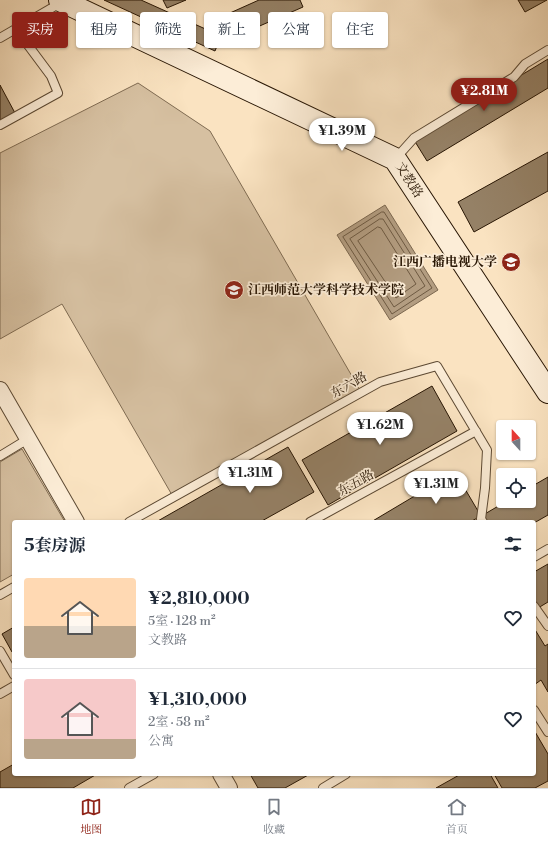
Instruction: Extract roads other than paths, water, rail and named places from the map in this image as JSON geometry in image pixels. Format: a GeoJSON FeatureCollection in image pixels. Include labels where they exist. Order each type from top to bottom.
{"type":"FeatureCollection","features":[{"type":"Feature","properties":{"kind":"street","name":"文教路"},"geometry":{"type":"LineString","coordinates":[[61,1],[395,159],[548,392]]}},
{"type":"Feature","properties":{"kind":"street"},"geometry":{"type":"LineString","coordinates":[[0,390],[75,520]]}},
{"type":"Feature","properties":{"kind":"street"},"geometry":{"type":"LineString","coordinates":[[222,776],[229,788]]}},
{"type":"Feature","properties":{"kind":"lane"},"geometry":{"type":"LineString","coordinates":[[43,12],[61,1]]}},
{"type":"Feature","properties":{"kind":"lane"},"geometry":{"type":"LineString","coordinates":[[0,38],[12,31]]}},
{"type":"Feature","properties":{"kind":"lane"},"geometry":{"type":"LineString","coordinates":[[0,126],[58,93],[51,76],[30,48]]}},
{"type":"Feature","properties":{"kind":"lane"},"geometry":{"type":"LineString","coordinates":[[395,159],[414,138],[514,77],[525,64],[548,50]]}},
{"type":"Feature","properties":{"kind":"lane","name":"东六路"},"geometry":{"type":"LineString","coordinates":[[133,520],[380,382],[437,366],[487,450],[482,520]]}},
{"type":"Feature","properties":{"kind":"lane","name":"东五路"},"geometry":{"type":"LineString","coordinates":[[314,520],[476,431]]}},
{"type":"Feature","properties":{"kind":"lane"},"geometry":{"type":"LineString","coordinates":[[0,456],[28,439]]}},
{"type":"Feature","properties":{"kind":"lane"},"geometry":{"type":"LineString","coordinates":[[536,556],[548,549]]}},
{"type":"Feature","properties":{"kind":"lane"},"geometry":{"type":"LineString","coordinates":[[0,595],[12,588]]}},
{"type":"Feature","properties":{"kind":"lane"},"geometry":{"type":"LineString","coordinates":[[536,609],[548,626]]}},
{"type":"Feature","properties":{"kind":"lane"},"geometry":{"type":"LineString","coordinates":[[0,651],[12,672]]}},
{"type":"Feature","properties":{"kind":"lane"},"geometry":{"type":"LineString","coordinates":[[0,694],[12,687]]}},
{"type":"Feature","properties":{"kind":"lane"},"geometry":{"type":"LineString","coordinates":[[536,713],[548,732]]}},
{"type":"Feature","properties":{"kind":"lane"},"geometry":{"type":"LineString","coordinates":[[129,788],[150,776]]}},
{"type":"Feature","properties":{"kind":"lane"},"geometry":{"type":"LineString","coordinates":[[323,788],[343,776]]}},
{"type":"Feature","properties":{"kind":"water"},"geometry":{"type":"Polygon","coordinates":[[[385,205],[438,290],[390,320],[337,235],[385,205]]]}},
{"type":"Feature","properties":{"kind":"place","name":"江西广播电视大学"},"geometry":{"type":"Point","coordinates":[511,262]}},
{"type":"Feature","properties":{"kind":"place","name":"江西师范大学科学技术学院"},"geometry":{"type":"Point","coordinates":[234,290]}}]}
